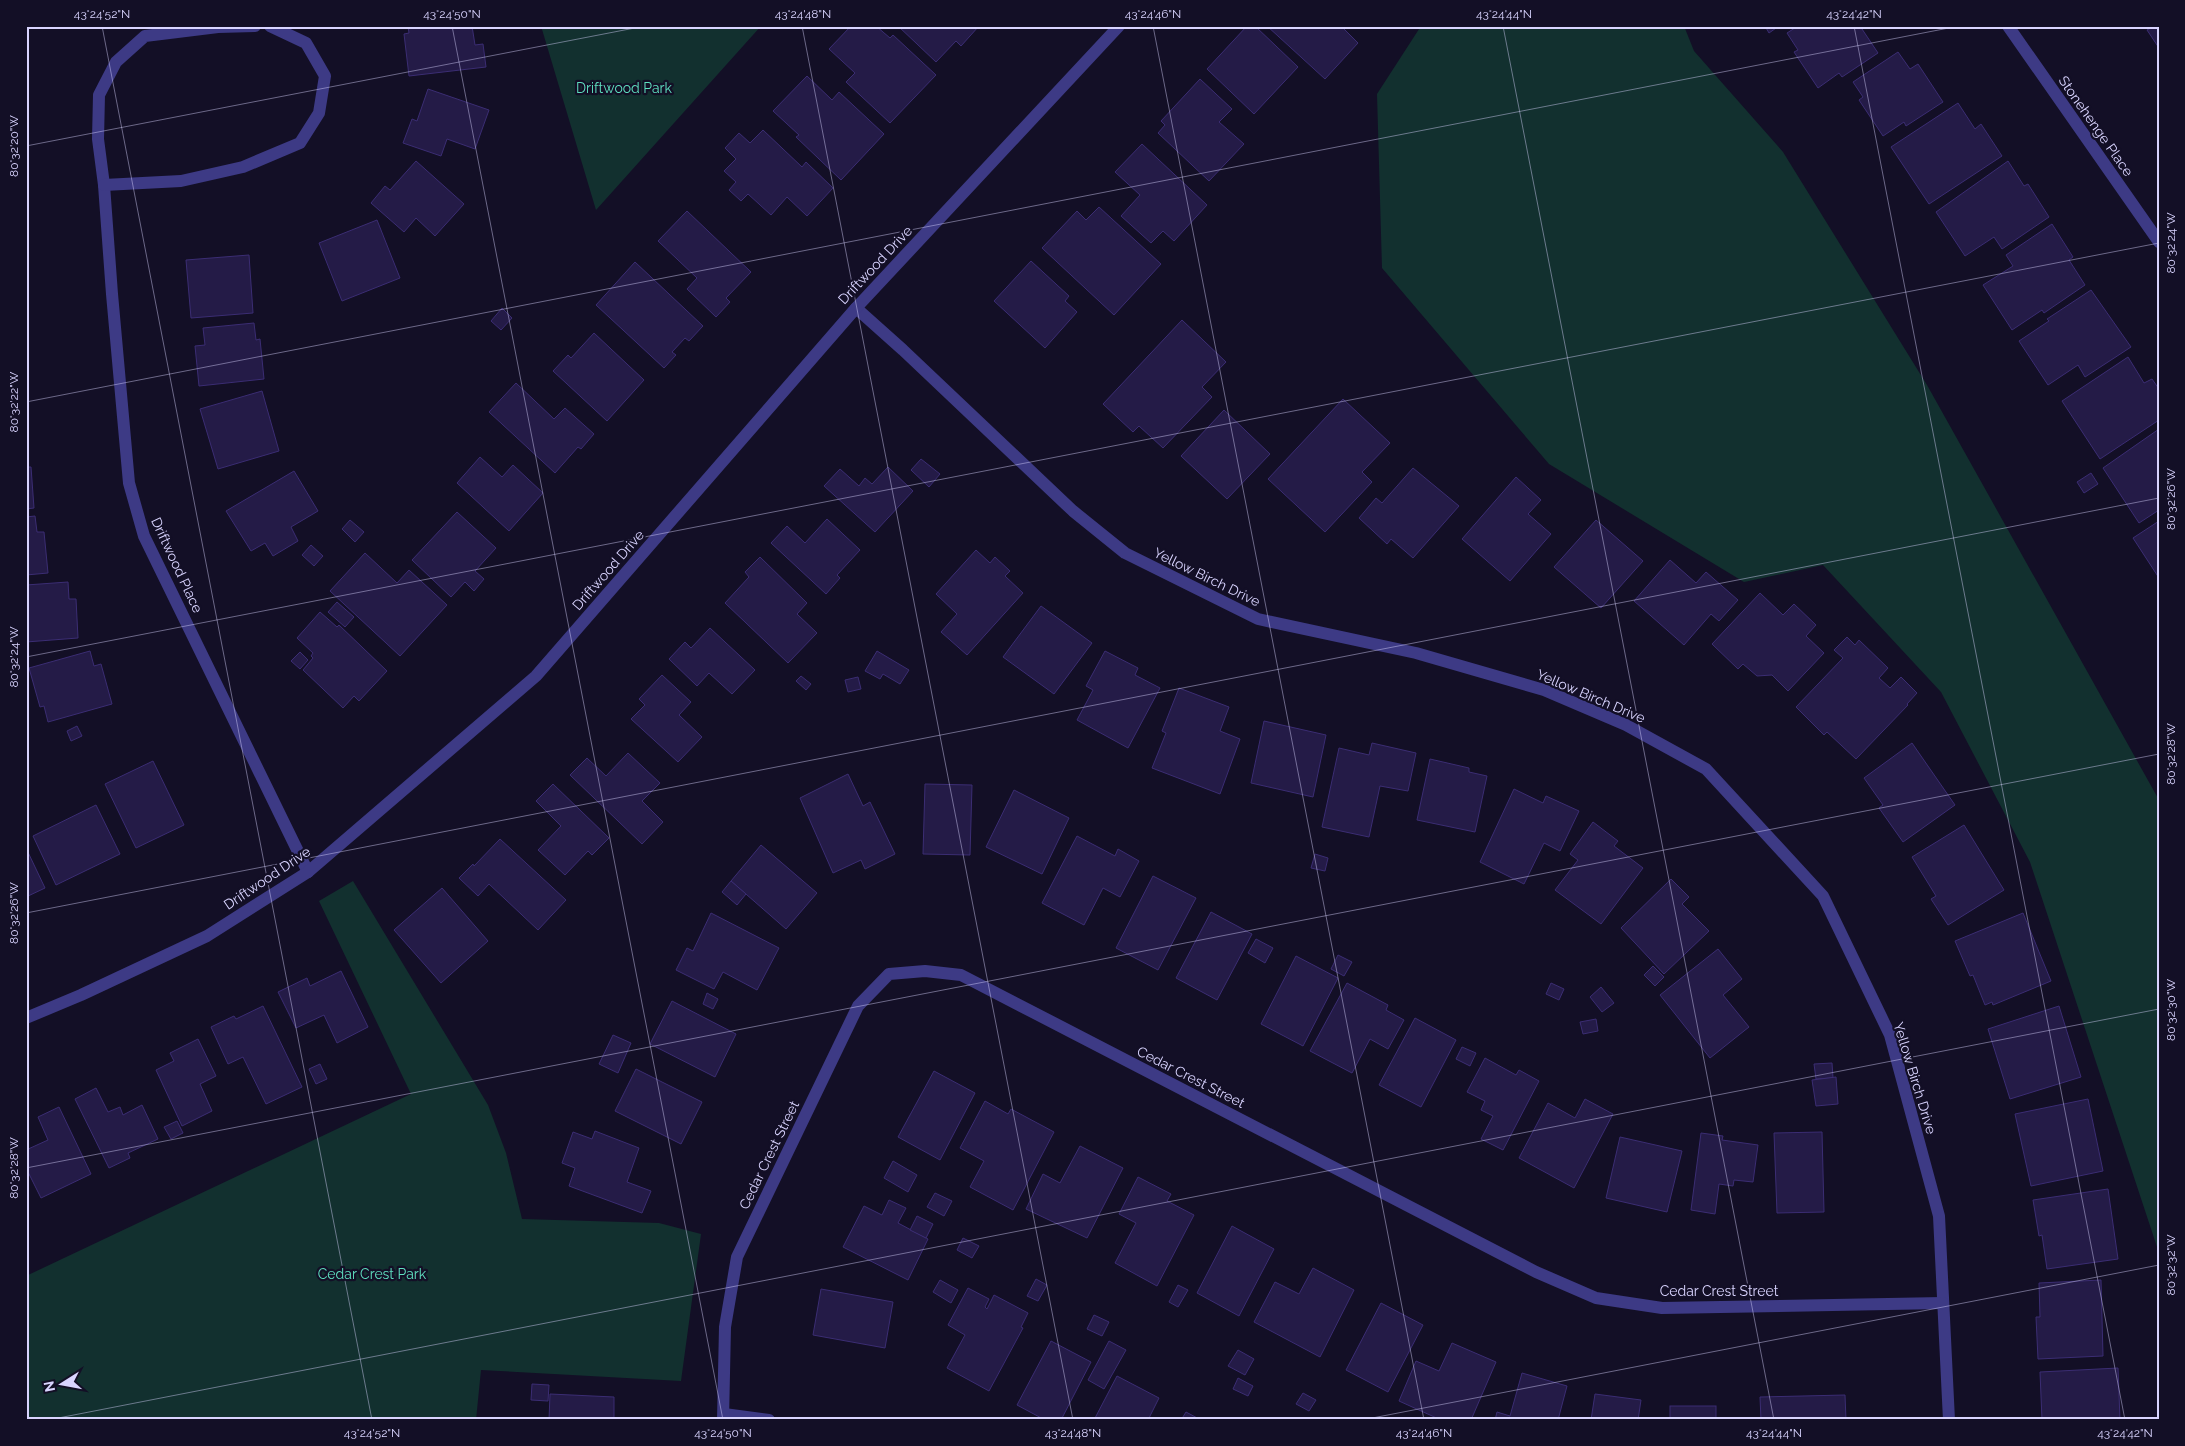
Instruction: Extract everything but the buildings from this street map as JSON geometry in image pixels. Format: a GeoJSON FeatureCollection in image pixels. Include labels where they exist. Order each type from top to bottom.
{"type":"FeatureCollection","features":[{"type":"Feature","properties":{"kind":"street","name":"Driftwood Place"},"geometry":{"type":"LineString","coordinates":[[255,26],[145,36],[116,62],[99,95],[98,139],[104,185],[129,482],[144,536],[308,872]]}},
{"type":"Feature","properties":{"kind":"street"},"geometry":{"type":"LineString","coordinates":[[104,185],[180,181],[243,166],[300,143],[319,113],[325,76],[306,42],[270,26]]}},
{"type":"Feature","properties":{"kind":"street","name":"Driftwood Drive"},"geometry":{"type":"LineString","coordinates":[[26,1018],[81,996],[207,936],[308,872],[536,676],[856,308],[1119,26]]}},
{"type":"Feature","properties":{"kind":"street","name":"Stonehenge Place"},"geometry":{"type":"LineString","coordinates":[[2008,26],[2159,242]]}},
{"type":"Feature","properties":{"kind":"street","name":"Yellow Birch Drive"},"geometry":{"type":"LineString","coordinates":[[856,308],[904,350],[1073,511],[1125,553],[1258,619],[1416,653],[1544,690],[1626,725],[1706,769],[1824,896],[1890,1035],[1938,1216],[1949,1420]]}},
{"type":"Feature","properties":{"kind":"street","name":"Cedar Crest Street"},"geometry":{"type":"LineString","coordinates":[[724,1417],[725,1327],[737,1258],[858,1006],[889,974],[925,971],[961,975],[1536,1272],[1596,1298],[1662,1308],[1944,1303]]}},
{"type":"Feature","properties":{"kind":"street"},"geometry":{"type":"LineString","coordinates":[[724,1417],[769,1420]]}},
{"type":"Feature","properties":{"kind":"green space","name":"Driftwood Park"},"geometry":{"type":"Polygon","coordinates":[[[541,26],[761,26],[596,210],[541,26]]]}},
{"type":"Feature","properties":{"kind":"green space"},"geometry":{"type":"Polygon","coordinates":[[[1421,26],[1684,26],[1694,51],[1783,152],[1927,385],[2159,800],[2159,1253],[2030,862],[1941,692],[1823,565],[1744,582],[1549,464],[1382,268],[1377,94],[1421,26]]]}},
{"type":"Feature","properties":{"kind":"green space","name":"Cedar Crest Park"},"geometry":{"type":"Polygon","coordinates":[[[353,881],[488,1105],[506,1153],[522,1219],[659,1223],[701,1234],[681,1381],[481,1370],[476,1420],[26,1420],[26,1276],[411,1094],[319,901],[353,881]]]}}]}
